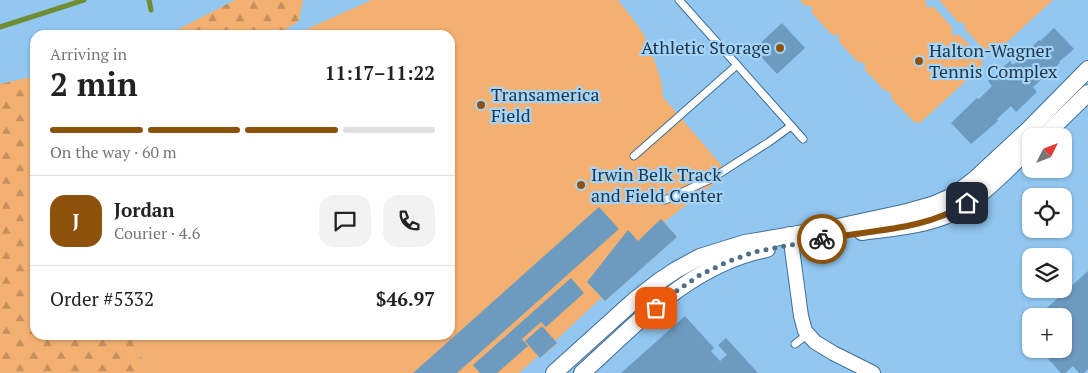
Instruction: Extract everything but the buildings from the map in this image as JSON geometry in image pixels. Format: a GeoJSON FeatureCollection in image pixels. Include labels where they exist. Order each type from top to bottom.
{"type":"FeatureCollection","features":[{"type":"Feature","properties":{"kind":"street"},"geometry":{"type":"LineString","coordinates":[[582,373],[666,299],[700,275],[716,267],[741,256],[791,240],[842,226],[907,212],[948,198],[974,179],[1029,129],[1088,69]]}},
{"type":"Feature","properties":{"kind":"street"},"geometry":{"type":"LineString","coordinates":[[1052,128],[1088,93]]}},
{"type":"Feature","properties":{"kind":"street"},"geometry":{"type":"LineString","coordinates":[[554,373],[636,299],[676,270],[700,257],[732,246],[831,237],[917,224],[939,218],[962,207],[975,198],[1022,155]]}},
{"type":"Feature","properties":{"kind":"street"},"geometry":{"type":"LineString","coordinates":[[791,240],[803,326],[814,342],[872,373]]}},
{"type":"Feature","properties":{"kind":"lane"},"geometry":{"type":"LineString","coordinates":[[679,0],[803,139]]}},
{"type":"Feature","properties":{"kind":"lane"},"geometry":{"type":"LineString","coordinates":[[634,156],[737,65]]}},
{"type":"Feature","properties":{"kind":"lane"},"geometry":{"type":"LineString","coordinates":[[665,200],[711,179],[791,126]]}},
{"type":"Feature","properties":{"kind":"lane"},"geometry":{"type":"LineString","coordinates":[[795,344],[808,334]]}},
{"type":"Feature","properties":{"kind":"shaded area"},"geometry":{"type":"Polygon","coordinates":[[[0,0],[1088,0],[1088,373],[0,373],[0,0]]]}},
{"type":"Feature","properties":{"kind":"green space"},"geometry":{"type":"Polygon","coordinates":[[[235,0],[303,0],[299,21],[285,30],[177,30],[235,0]]]}},
{"type":"Feature","properties":{"kind":"green space","name":"Irwin Belk Track and Field Center"},"geometry":{"type":"Polygon","coordinates":[[[372,0],[618,0],[643,33],[661,80],[663,97],[728,173],[664,222],[677,237],[605,301],[601,298],[555,341],[557,344],[540,358],[538,356],[519,373],[145,373],[138,340],[455,340],[455,30],[304,30],[372,0]]]}},
{"type":"Feature","properties":{"kind":"green space","name":"Halton-Wagner Tennis Complex"},"geometry":{"type":"Polygon","coordinates":[[[800,0],[926,0],[926,7],[934,7],[952,27],[952,35],[960,35],[982,59],[982,66],[920,123],[914,122],[891,98],[891,92],[885,91],[865,70],[865,63],[858,62],[839,42],[839,35],[832,35],[812,13],[812,6],[805,6],[800,0]]]}},
{"type":"Feature","properties":{"kind":"green space","name":"Halton-Wagner Tennis Complex"},"geometry":{"type":"Polygon","coordinates":[[[939,0],[1053,0],[994,54],[988,54],[965,29],[965,23],[959,23],[939,0]]]}},
{"type":"Feature","properties":{"kind":"green space"},"geometry":{"type":"Polygon","coordinates":[[[30,77],[30,340],[138,340],[145,373],[0,373],[0,84],[30,77]]]}},
{"type":"Feature","properties":{"kind":"waterway"},"geometry":{"type":"LineString","coordinates":[[0,27],[84,0]]}},
{"type":"Feature","properties":{"kind":"waterway"},"geometry":{"type":"LineString","coordinates":[[149,0],[151,10]]}},
{"type":"Feature","properties":{"kind":"way so far"},"geometry":{"type":"LineString","coordinates":[[656,308],[700,275],[741,256],[822,239]]}},
{"type":"Feature","properties":{"kind":"place","name":"Athletic Storage"},"geometry":{"type":"Point","coordinates":[780,48]}},
{"type":"Feature","properties":{"kind":"place","name":"Halton-Wagner Tennis Complex"},"geometry":{"type":"Point","coordinates":[919,61]}},
{"type":"Feature","properties":{"kind":"place","name":"Transamerica Field"},"geometry":{"type":"Point","coordinates":[481,105]}},
{"type":"Feature","properties":{"kind":"place","name":"Irwin Belk Track and Field Center"},"geometry":{"type":"Point","coordinates":[581,185]}},
{"type":"Feature","properties":{"kind":"route"},"geometry":{"type":"LineString","coordinates":[[822,239],[917,224],[951,213],[967,203]]}}]}
